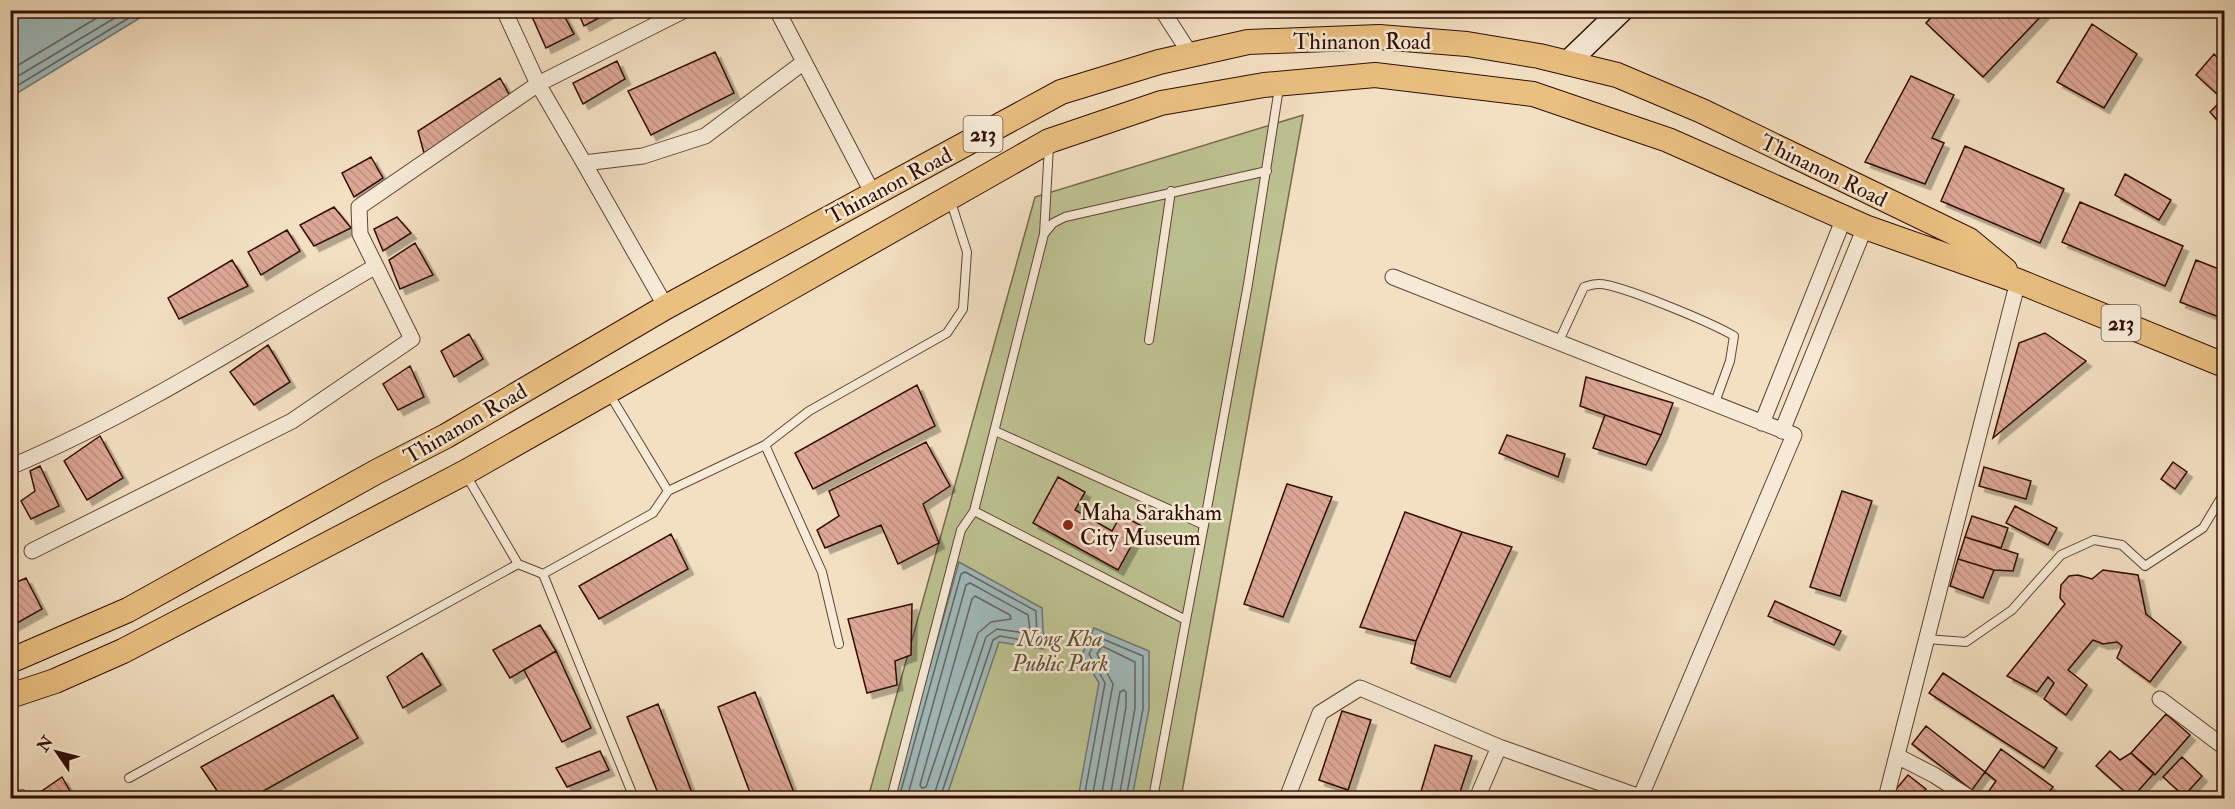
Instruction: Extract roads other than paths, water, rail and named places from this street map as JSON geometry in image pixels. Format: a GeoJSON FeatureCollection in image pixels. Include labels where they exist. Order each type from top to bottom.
{"type":"FeatureCollection","features":[{"type":"Feature","properties":{"kind":"main road","name":"Thinanon Road"},"geometry":{"type":"LineString","coordinates":[[10,661],[128,610],[376,472],[446,436],[666,307],[1061,92],[1191,55],[1248,42],[1379,37],[1467,44],[1617,75],[1702,111],[1969,240],[2018,281]]}},
{"type":"Feature","properties":{"kind":"main road","name":"Thinanon Road"},"geometry":{"type":"LineString","coordinates":[[10,696],[55,681],[123,651],[464,473],[1049,141],[1161,103],[1280,83],[1375,75],[1533,94],[1668,140],[1866,227],[2018,281],[2224,365]]}},
{"type":"Feature","properties":{"kind":"main road"},"geometry":{"type":"LineString","coordinates":[[1808,203],[1823,169]]}},
{"type":"Feature","properties":{"kind":"main road"},"geometry":{"type":"LineString","coordinates":[[446,436],[464,473]]}},
{"type":"Feature","properties":{"kind":"street"},"geometry":{"type":"LineString","coordinates":[[504,10],[538,84],[666,307]]}},
{"type":"Feature","properties":{"kind":"street"},"geometry":{"type":"LineString","coordinates":[[32,551],[292,421],[412,339],[360,234],[359,207],[538,84],[685,10]]}},
{"type":"Feature","properties":{"kind":"street"},"geometry":{"type":"LineString","coordinates":[[777,10],[873,194]]}},
{"type":"Feature","properties":{"kind":"street"},"geometry":{"type":"LineString","coordinates":[[1162,10],[1191,55]]}},
{"type":"Feature","properties":{"kind":"street"},"geometry":{"type":"LineString","coordinates":[[1567,63],[1622,10]]}},
{"type":"Feature","properties":{"kind":"street"},"geometry":{"type":"LineString","coordinates":[[584,163],[644,156],[705,136],[804,62]]}},
{"type":"Feature","properties":{"kind":"street"},"geometry":{"type":"LineString","coordinates":[[1762,423],[1844,218]]}},
{"type":"Feature","properties":{"kind":"street"},"geometry":{"type":"LineString","coordinates":[[1782,431],[1866,227]]}},
{"type":"Feature","properties":{"kind":"street"},"geometry":{"type":"LineString","coordinates":[[10,467],[75,437],[167,388],[376,266]]}},
{"type":"Feature","properties":{"kind":"street"},"geometry":{"type":"LineString","coordinates":[[1287,798],[1320,712],[1360,688],[1498,747],[1640,798],[1794,435],[1393,277]]}},
{"type":"Feature","properties":{"kind":"street"},"geometry":{"type":"LineString","coordinates":[[1886,798],[2018,281]]}},
{"type":"Feature","properties":{"kind":"street"},"geometry":{"type":"LineString","coordinates":[[2160,699],[2224,747]]}},
{"type":"Feature","properties":{"kind":"street"},"geometry":{"type":"LineString","coordinates":[[1477,798],[1498,747]]}},
{"type":"Feature","properties":{"kind":"street"},"geometry":{"type":"LineString","coordinates":[[1897,756],[1970,798]]}},
{"type":"Feature","properties":{"kind":"lane"},"geometry":{"type":"LineString","coordinates":[[1153,798],[1267,171],[1280,83]]}},
{"type":"Feature","properties":{"kind":"lane"},"geometry":{"type":"LineString","coordinates":[[891,798],[961,530],[974,511],[1044,234],[1049,141]]}},
{"type":"Feature","properties":{"kind":"lane"},"geometry":{"type":"LineString","coordinates":[[1044,234],[1053,223],[1065,217],[1171,191],[1267,171]]}},
{"type":"Feature","properties":{"kind":"lane"},"geometry":{"type":"LineString","coordinates":[[1149,340],[1171,191]]}},
{"type":"Feature","properties":{"kind":"lane"},"geometry":{"type":"LineString","coordinates":[[543,574],[653,513],[668,490],[765,445],[809,411],[947,333],[963,309],[967,252],[949,198]]}},
{"type":"Feature","properties":{"kind":"lane"},"geometry":{"type":"LineString","coordinates":[[1558,343],[1584,287],[1599,284],[1633,294],[1720,327],[1734,336],[1730,361],[1714,405]]}},
{"type":"Feature","properties":{"kind":"lane"},"geometry":{"type":"LineString","coordinates":[[607,392],[668,490]]}},
{"type":"Feature","properties":{"kind":"lane"},"geometry":{"type":"LineString","coordinates":[[995,431],[1204,525]]}},
{"type":"Feature","properties":{"kind":"lane"},"geometry":{"type":"LineString","coordinates":[[765,445],[822,572],[838,644]]}},
{"type":"Feature","properties":{"kind":"lane"},"geometry":{"type":"LineString","coordinates":[[464,473],[518,564],[543,574],[634,798]]}},
{"type":"Feature","properties":{"kind":"lane"},"geometry":{"type":"LineString","coordinates":[[1926,639],[1966,642],[2012,610],[2061,555],[2094,540],[2122,545],[2145,566],[2203,528],[2224,493]]}},
{"type":"Feature","properties":{"kind":"lane"},"geometry":{"type":"LineString","coordinates":[[974,511],[1186,620]]}},
{"type":"Feature","properties":{"kind":"lane"},"geometry":{"type":"LineString","coordinates":[[129,778],[518,564]]}},
{"type":"Feature","properties":{"kind":"water"},"geometry":{"type":"Polygon","coordinates":[[[11,10],[151,10],[151,11],[11,97],[11,10]]]}},
{"type":"Feature","properties":{"kind":"water"},"geometry":{"type":"Polygon","coordinates":[[[959,562],[1042,608],[1044,649],[999,642],[946,798],[893,798],[959,562]]]}},
{"type":"Feature","properties":{"kind":"water"},"geometry":{"type":"Polygon","coordinates":[[[1094,628],[1149,651],[1149,709],[1132,798],[1078,798],[1099,683],[1082,655],[1094,628]]]}},
{"type":"Feature","properties":{"kind":"place","name":"Maha Sarakham City Museum"},"geometry":{"type":"Point","coordinates":[1068,525]}},
{"type":"Feature","properties":{"kind":"park label","name":"Nong Kha Public Park"},"geometry":{"type":"Point","coordinates":[1060,650]}}]}
